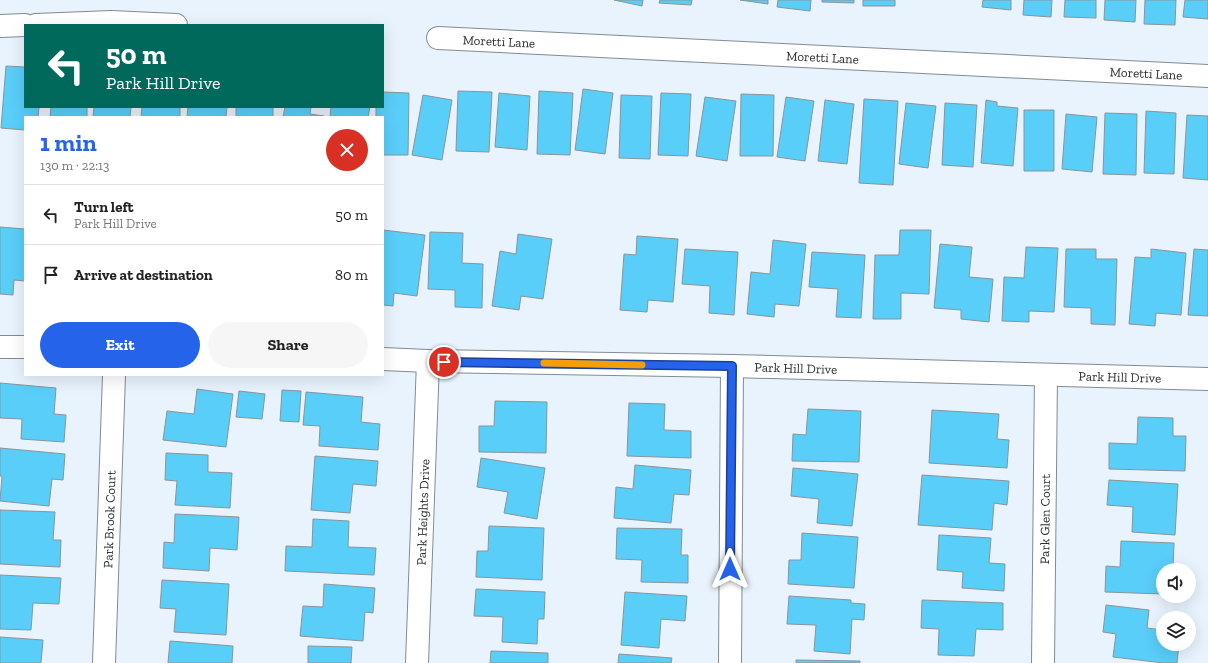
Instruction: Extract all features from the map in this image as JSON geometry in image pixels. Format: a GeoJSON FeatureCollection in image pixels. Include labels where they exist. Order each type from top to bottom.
{"type":"FeatureCollection","features":[{"type":"Feature","properties":{"kind":"street"},"geometry":{"type":"LineString","coordinates":[[61,24],[111,22],[154,24]]}},
{"type":"Feature","properties":{"kind":"street"},"geometry":{"type":"LineString","coordinates":[[0,26],[24,25]]}},
{"type":"Feature","properties":{"kind":"street","name":"Moretti Lane"},"geometry":{"type":"LineString","coordinates":[[438,38],[1208,76]]}},
{"type":"Feature","properties":{"kind":"street"},"geometry":{"type":"LineString","coordinates":[[0,346],[24,347]]}},
{"type":"Feature","properties":{"kind":"street","name":"Park Hill Drive"},"geometry":{"type":"LineString","coordinates":[[384,359],[732,366],[1208,379]]}},
{"type":"Feature","properties":{"kind":"street","name":"Park Heights Drive"},"geometry":{"type":"LineString","coordinates":[[417,663],[428,361]]}},
{"type":"Feature","properties":{"kind":"street"},"geometry":{"type":"LineString","coordinates":[[730,663],[732,366]]}},
{"type":"Feature","properties":{"kind":"street","name":"Park Glen Court"},"geometry":{"type":"LineString","coordinates":[[1043,663],[1046,375]]}},
{"type":"Feature","properties":{"kind":"street","name":"Park Brook Court"},"geometry":{"type":"LineString","coordinates":[[104,663],[114,376]]}},
{"type":"Feature","properties":{"kind":"building"},"geometry":{"type":"Polygon","coordinates":[[[614,0],[643,0],[642,6],[614,0]]]}},
{"type":"Feature","properties":{"kind":"building"},"geometry":{"type":"Polygon","coordinates":[[[660,0],[692,0],[691,5],[659,3],[660,0]]]}},
{"type":"Feature","properties":{"kind":"building"},"geometry":{"type":"Polygon","coordinates":[[[740,0],[768,0],[768,4],[740,0]]]}},
{"type":"Feature","properties":{"kind":"building"},"geometry":{"type":"Polygon","coordinates":[[[778,0],[811,0],[810,11],[777,7],[778,0]]]}},
{"type":"Feature","properties":{"kind":"building"},"geometry":{"type":"Polygon","coordinates":[[[822,0],[854,0],[854,3],[822,2],[822,0]]]}},
{"type":"Feature","properties":{"kind":"building"},"geometry":{"type":"Polygon","coordinates":[[[863,0],[895,0],[895,6],[863,6],[863,0]]]}},
{"type":"Feature","properties":{"kind":"building"},"geometry":{"type":"Polygon","coordinates":[[[983,0],[1011,0],[1011,10],[982,7],[983,0]]]}},
{"type":"Feature","properties":{"kind":"building"},"geometry":{"type":"Polygon","coordinates":[[[1024,0],[1052,0],[1051,17],[1023,15],[1024,0]]]}},
{"type":"Feature","properties":{"kind":"building"},"geometry":{"type":"Polygon","coordinates":[[[1065,0],[1096,0],[1096,18],[1064,17],[1065,0]]]}},
{"type":"Feature","properties":{"kind":"building"},"geometry":{"type":"Polygon","coordinates":[[[1105,0],[1136,0],[1135,22],[1104,20],[1105,0]]]}},
{"type":"Feature","properties":{"kind":"building"},"geometry":{"type":"Polygon","coordinates":[[[1145,0],[1176,0],[1175,25],[1144,24],[1145,0]]]}},
{"type":"Feature","properties":{"kind":"building"},"geometry":{"type":"Polygon","coordinates":[[[1185,0],[1208,0],[1208,19],[1183,17],[1185,0]]]}},
{"type":"Feature","properties":{"kind":"building"},"geometry":{"type":"Polygon","coordinates":[[[6,66],[24,67],[24,108],[39,108],[38,116],[24,116],[24,130],[1,128],[6,66]]]}},
{"type":"Feature","properties":{"kind":"building"},"geometry":{"type":"Polygon","coordinates":[[[583,89],[613,93],[605,154],[575,150],[583,89]]]}},
{"type":"Feature","properties":{"kind":"building"},"geometry":{"type":"Polygon","coordinates":[[[458,91],[492,92],[489,152],[456,151],[458,91]]]}},
{"type":"Feature","properties":{"kind":"building"},"geometry":{"type":"Polygon","coordinates":[[[539,91],[573,93],[570,155],[537,154],[539,91]]]}},
{"type":"Feature","properties":{"kind":"building"},"geometry":{"type":"Polygon","coordinates":[[[384,92],[409,93],[408,155],[384,155],[384,116],[376,116],[376,108],[384,108],[384,92]]]}},
{"type":"Feature","properties":{"kind":"building"},"geometry":{"type":"Polygon","coordinates":[[[499,93],[530,96],[527,150],[495,147],[499,93]]]}},
{"type":"Feature","properties":{"kind":"building"},"geometry":{"type":"Polygon","coordinates":[[[661,93],[691,94],[688,156],[658,155],[661,93]]]}},
{"type":"Feature","properties":{"kind":"building"},"geometry":{"type":"Polygon","coordinates":[[[741,94],[774,95],[773,156],[740,156],[741,94]]]}},
{"type":"Feature","properties":{"kind":"building"},"geometry":{"type":"Polygon","coordinates":[[[423,95],[452,100],[442,160],[412,155],[423,95]]]}},
{"type":"Feature","properties":{"kind":"building"},"geometry":{"type":"Polygon","coordinates":[[[621,95],[652,96],[650,159],[619,158],[621,95]]]}},
{"type":"Feature","properties":{"kind":"building"},"geometry":{"type":"Polygon","coordinates":[[[705,97],[736,101],[727,161],[696,156],[705,97]]]}},
{"type":"Feature","properties":{"kind":"building"},"geometry":{"type":"Polygon","coordinates":[[[786,97],[814,101],[805,161],[777,157],[786,97]]]}},
{"type":"Feature","properties":{"kind":"building"},"geometry":{"type":"Polygon","coordinates":[[[864,99],[898,101],[893,185],[859,183],[864,99]]]}},
{"type":"Feature","properties":{"kind":"building"},"geometry":{"type":"Polygon","coordinates":[[[825,100],[854,104],[847,164],[818,161],[825,100]]]}},
{"type":"Feature","properties":{"kind":"building"},"geometry":{"type":"Polygon","coordinates":[[[986,100],[997,102],[997,106],[1018,108],[1013,166],[981,163],[986,100]]]}},
{"type":"Feature","properties":{"kind":"building"},"geometry":{"type":"Polygon","coordinates":[[[906,103],[936,106],[928,168],[899,164],[906,103]]]}},
{"type":"Feature","properties":{"kind":"building"},"geometry":{"type":"Polygon","coordinates":[[[945,103],[977,105],[973,167],[942,165],[945,103]]]}},
{"type":"Feature","properties":{"kind":"building"},"geometry":{"type":"Polygon","coordinates":[[[51,108],[87,108],[87,116],[50,116],[51,108]]]}},
{"type":"Feature","properties":{"kind":"building"},"geometry":{"type":"Polygon","coordinates":[[[94,108],[131,108],[130,116],[93,116],[94,108]]]}},
{"type":"Feature","properties":{"kind":"building"},"geometry":{"type":"Polygon","coordinates":[[[142,108],[180,108],[180,116],[141,116],[142,108]]]}},
{"type":"Feature","properties":{"kind":"building"},"geometry":{"type":"Polygon","coordinates":[[[188,108],[227,108],[226,116],[187,116],[188,108]]]}},
{"type":"Feature","properties":{"kind":"building"},"geometry":{"type":"Polygon","coordinates":[[[236,108],[273,108],[273,116],[236,116],[236,108]]]}},
{"type":"Feature","properties":{"kind":"building"},"geometry":{"type":"Polygon","coordinates":[[[285,108],[311,108],[310,114],[324,116],[283,116],[285,108]]]}},
{"type":"Feature","properties":{"kind":"building"},"geometry":{"type":"Polygon","coordinates":[[[331,108],[370,108],[368,116],[330,116],[331,108]]]}},
{"type":"Feature","properties":{"kind":"building"},"geometry":{"type":"Polygon","coordinates":[[[1024,110],[1054,110],[1054,171],[1024,171],[1024,110]]]}},
{"type":"Feature","properties":{"kind":"building"},"geometry":{"type":"Polygon","coordinates":[[[1146,111],[1176,113],[1174,174],[1144,173],[1146,111]]]}},
{"type":"Feature","properties":{"kind":"building"},"geometry":{"type":"Polygon","coordinates":[[[1105,113],[1137,114],[1136,175],[1103,174],[1105,113]]]}},
{"type":"Feature","properties":{"kind":"building"},"geometry":{"type":"Polygon","coordinates":[[[1066,114],[1097,117],[1092,172],[1062,169],[1066,114]]]}},
{"type":"Feature","properties":{"kind":"building"},"geometry":{"type":"Polygon","coordinates":[[[1187,115],[1208,116],[1208,180],[1183,178],[1187,115]]]}},
{"type":"Feature","properties":{"kind":"building"},"geometry":{"type":"Polygon","coordinates":[[[0,227],[24,229],[24,281],[14,280],[13,295],[0,294],[0,227]]]}},
{"type":"Feature","properties":{"kind":"building"},"geometry":{"type":"Polygon","coordinates":[[[384,230],[425,235],[417,296],[394,293],[393,306],[384,305],[384,230]]]}},
{"type":"Feature","properties":{"kind":"building"},"geometry":{"type":"Polygon","coordinates":[[[900,230],[931,230],[929,294],[901,293],[901,319],[873,319],[875,255],[899,255],[900,230]]]}},
{"type":"Feature","properties":{"kind":"building"},"geometry":{"type":"Polygon","coordinates":[[[430,232],[463,233],[462,263],[483,264],[482,308],[455,307],[455,290],[428,289],[430,232]]]}},
{"type":"Feature","properties":{"kind":"building"},"geometry":{"type":"Polygon","coordinates":[[[518,234],[552,239],[543,299],[521,296],[519,310],[492,306],[500,251],[516,254],[518,234]]]}},
{"type":"Feature","properties":{"kind":"building"},"geometry":{"type":"Polygon","coordinates":[[[637,236],[678,239],[673,302],[648,300],[647,312],[620,310],[624,254],[636,255],[637,236]]]}},
{"type":"Feature","properties":{"kind":"building"},"geometry":{"type":"Polygon","coordinates":[[[773,240],[806,244],[799,306],[775,304],[774,317],[747,314],[751,272],[770,274],[773,240]]]}},
{"type":"Feature","properties":{"kind":"building"},"geometry":{"type":"Polygon","coordinates":[[[940,244],[972,247],[969,277],[993,279],[989,322],[961,319],[961,310],[934,308],[940,244]]]}},
{"type":"Feature","properties":{"kind":"building"},"geometry":{"type":"Polygon","coordinates":[[[1026,247],[1058,248],[1054,312],[1029,311],[1029,322],[1002,321],[1004,277],[1024,278],[1026,247]]]}},
{"type":"Feature","properties":{"kind":"building"},"geometry":{"type":"Polygon","coordinates":[[[685,249],[738,252],[734,315],[709,313],[710,286],[682,284],[685,249]]]}},
{"type":"Feature","properties":{"kind":"building"},"geometry":{"type":"Polygon","coordinates":[[[1066,249],[1096,249],[1096,259],[1117,259],[1115,325],[1091,324],[1091,308],[1064,307],[1066,249]]]}},
{"type":"Feature","properties":{"kind":"building"},"geometry":{"type":"Polygon","coordinates":[[[1151,249],[1186,253],[1181,315],[1156,313],[1155,326],[1129,324],[1135,257],[1151,258],[1151,249]]]}},
{"type":"Feature","properties":{"kind":"building"},"geometry":{"type":"Polygon","coordinates":[[[1194,249],[1208,250],[1208,316],[1188,315],[1194,249]]]}},
{"type":"Feature","properties":{"kind":"building"},"geometry":{"type":"Polygon","coordinates":[[[812,252],[865,255],[861,318],[836,317],[838,289],[809,287],[812,252]]]}},
{"type":"Feature","properties":{"kind":"building"},"geometry":{"type":"Polygon","coordinates":[[[0,383],[56,388],[54,414],[66,415],[64,442],[21,439],[22,419],[0,418],[0,383]]]}},
{"type":"Feature","properties":{"kind":"building"},"geometry":{"type":"Polygon","coordinates":[[[197,389],[233,394],[226,447],[163,440],[167,411],[194,414],[197,389]]]}},
{"type":"Feature","properties":{"kind":"building"},"geometry":{"type":"Polygon","coordinates":[[[282,390],[301,391],[299,422],[280,421],[282,390]]]}},
{"type":"Feature","properties":{"kind":"building"},"geometry":{"type":"Polygon","coordinates":[[[239,391],[265,394],[262,419],[236,417],[239,391]]]}},
{"type":"Feature","properties":{"kind":"building"},"geometry":{"type":"Polygon","coordinates":[[[306,392],[363,397],[361,422],[380,424],[378,450],[319,446],[320,426],[303,425],[306,392]]]}},
{"type":"Feature","properties":{"kind":"building"},"geometry":{"type":"Polygon","coordinates":[[[495,401],[547,402],[546,453],[479,452],[479,426],[494,426],[495,401]]]}},
{"type":"Feature","properties":{"kind":"building"},"geometry":{"type":"Polygon","coordinates":[[[629,403],[665,404],[664,430],[691,431],[691,458],[627,456],[629,403]]]}},
{"type":"Feature","properties":{"kind":"building"},"geometry":{"type":"Polygon","coordinates":[[[808,409],[861,411],[859,462],[792,461],[793,434],[806,435],[808,409]]]}},
{"type":"Feature","properties":{"kind":"building"},"geometry":{"type":"Polygon","coordinates":[[[932,410],[999,414],[997,439],[1009,440],[1007,468],[929,463],[932,410]]]}},
{"type":"Feature","properties":{"kind":"building"},"geometry":{"type":"Polygon","coordinates":[[[1138,417],[1173,418],[1173,436],[1186,436],[1185,471],[1109,469],[1109,443],[1137,444],[1138,417]]]}},
{"type":"Feature","properties":{"kind":"building"},"geometry":{"type":"Polygon","coordinates":[[[0,448],[65,454],[63,480],[52,479],[49,506],[0,501],[2,476],[0,476],[0,448]]]}},
{"type":"Feature","properties":{"kind":"building"},"geometry":{"type":"Polygon","coordinates":[[[166,453],[208,455],[208,472],[232,473],[230,508],[175,505],[177,481],[165,480],[166,453]]]}},
{"type":"Feature","properties":{"kind":"building"},"geometry":{"type":"Polygon","coordinates":[[[315,456],[378,461],[376,486],[353,484],[350,513],[311,510],[315,456]]]}},
{"type":"Feature","properties":{"kind":"building"},"geometry":{"type":"Polygon","coordinates":[[[481,458],[545,468],[537,519],[504,513],[508,492],[477,487],[481,458]]]}},
{"type":"Feature","properties":{"kind":"building"},"geometry":{"type":"Polygon","coordinates":[[[635,465],[691,470],[689,495],[674,494],[671,523],[614,518],[616,487],[633,489],[635,465]]]}},
{"type":"Feature","properties":{"kind":"building"},"geometry":{"type":"Polygon","coordinates":[[[793,468],[858,474],[852,526],[817,523],[819,499],[791,496],[793,468]]]}},
{"type":"Feature","properties":{"kind":"building"},"geometry":{"type":"Polygon","coordinates":[[[922,475],[1009,481],[1007,505],[994,503],[992,530],[918,525],[922,475]]]}},
{"type":"Feature","properties":{"kind":"building"},"geometry":{"type":"Polygon","coordinates":[[[1109,480],[1178,484],[1175,535],[1132,532],[1133,507],[1107,505],[1109,480]]]}},
{"type":"Feature","properties":{"kind":"building"},"geometry":{"type":"Polygon","coordinates":[[[0,510],[55,512],[53,540],[61,540],[60,567],[0,564],[0,510]]]}},
{"type":"Feature","properties":{"kind":"building"},"geometry":{"type":"Polygon","coordinates":[[[175,514],[239,517],[237,550],[210,548],[209,571],[163,568],[164,542],[174,543],[175,514]]]}},
{"type":"Feature","properties":{"kind":"building"},"geometry":{"type":"Polygon","coordinates":[[[313,519],[349,521],[348,547],[376,548],[374,575],[285,571],[286,546],[312,547],[313,519]]]}},
{"type":"Feature","properties":{"kind":"building"},"geometry":{"type":"Polygon","coordinates":[[[489,526],[544,528],[542,580],[476,577],[477,551],[488,551],[489,526]]]}},
{"type":"Feature","properties":{"kind":"building"},"geometry":{"type":"Polygon","coordinates":[[[617,528],[682,529],[681,555],[688,555],[688,583],[641,582],[642,560],[616,559],[617,528]]]}},
{"type":"Feature","properties":{"kind":"building"},"geometry":{"type":"Polygon","coordinates":[[[802,533],[858,537],[854,588],[788,584],[789,560],[801,560],[802,533]]]}},
{"type":"Feature","properties":{"kind":"building"},"geometry":{"type":"Polygon","coordinates":[[[939,535],[991,538],[989,563],[1005,564],[1004,591],[962,588],[963,572],[937,570],[939,535]]]}},
{"type":"Feature","properties":{"kind":"building"},"geometry":{"type":"Polygon","coordinates":[[[1121,541],[1174,543],[1173,563],[1156,563],[1156,594],[1105,592],[1106,566],[1120,567],[1121,541]]]}},
{"type":"Feature","properties":{"kind":"building"},"geometry":{"type":"Polygon","coordinates":[[[0,575],[61,578],[59,604],[33,603],[31,630],[0,629],[0,575]]]}},
{"type":"Feature","properties":{"kind":"building"},"geometry":{"type":"Polygon","coordinates":[[[162,580],[229,584],[226,635],[174,632],[176,609],[160,608],[162,580]]]}},
{"type":"Feature","properties":{"kind":"building"},"geometry":{"type":"Polygon","coordinates":[[[324,584],[375,588],[373,613],[365,612],[363,641],[300,636],[303,606],[323,607],[324,584]]]}},
{"type":"Feature","properties":{"kind":"building"},"geometry":{"type":"Polygon","coordinates":[[[476,589],[545,592],[544,619],[538,619],[537,644],[502,642],[503,617],[474,616],[476,589]]]}},
{"type":"Feature","properties":{"kind":"building"},"geometry":{"type":"Polygon","coordinates":[[[625,592],[687,596],[685,621],[661,619],[659,648],[621,645],[625,592]]]}},
{"type":"Feature","properties":{"kind":"building"},"geometry":{"type":"Polygon","coordinates":[[[789,596],[851,600],[851,603],[865,604],[864,620],[852,619],[850,654],[814,651],[816,625],[787,624],[789,596]]]}},
{"type":"Feature","properties":{"kind":"building"},"geometry":{"type":"Polygon","coordinates":[[[922,600],[1003,603],[1003,630],[976,629],[974,656],[938,655],[939,629],[921,628],[922,600]]]}},
{"type":"Feature","properties":{"kind":"building"},"geometry":{"type":"Polygon","coordinates":[[[1106,605],[1149,610],[1147,628],[1156,629],[1156,651],[1178,651],[1177,663],[1164,663],[1113,657],[1116,634],[1103,632],[1106,605]]]}},
{"type":"Feature","properties":{"kind":"building"},"geometry":{"type":"Polygon","coordinates":[[[0,637],[43,640],[41,663],[0,663],[0,637]]]}},
{"type":"Feature","properties":{"kind":"building"},"geometry":{"type":"Polygon","coordinates":[[[170,641],[233,646],[232,663],[168,663],[170,641]]]}},
{"type":"Feature","properties":{"kind":"building"},"geometry":{"type":"Polygon","coordinates":[[[308,646],[352,647],[351,663],[308,663],[308,646]]]}},
{"type":"Feature","properties":{"kind":"building"},"geometry":{"type":"Polygon","coordinates":[[[491,651],[548,653],[548,663],[490,663],[491,651]]]}},
{"type":"Feature","properties":{"kind":"building"},"geometry":{"type":"Polygon","coordinates":[[[619,654],[672,658],[671,663],[618,663],[619,654]]]}},
{"type":"Feature","properties":{"kind":"building"},"geometry":{"type":"Polygon","coordinates":[[[796,660],[860,661],[860,663],[796,663],[796,660]]]}},
{"type":"Feature","properties":{"kind":"slow traffic"},"geometry":{"type":"LineString","coordinates":[[544,363],[642,365]]}},
{"type":"Feature","properties":{"kind":"route"},"geometry":{"type":"LineString","coordinates":[[444,362],[732,366],[730,569]]}}]}
